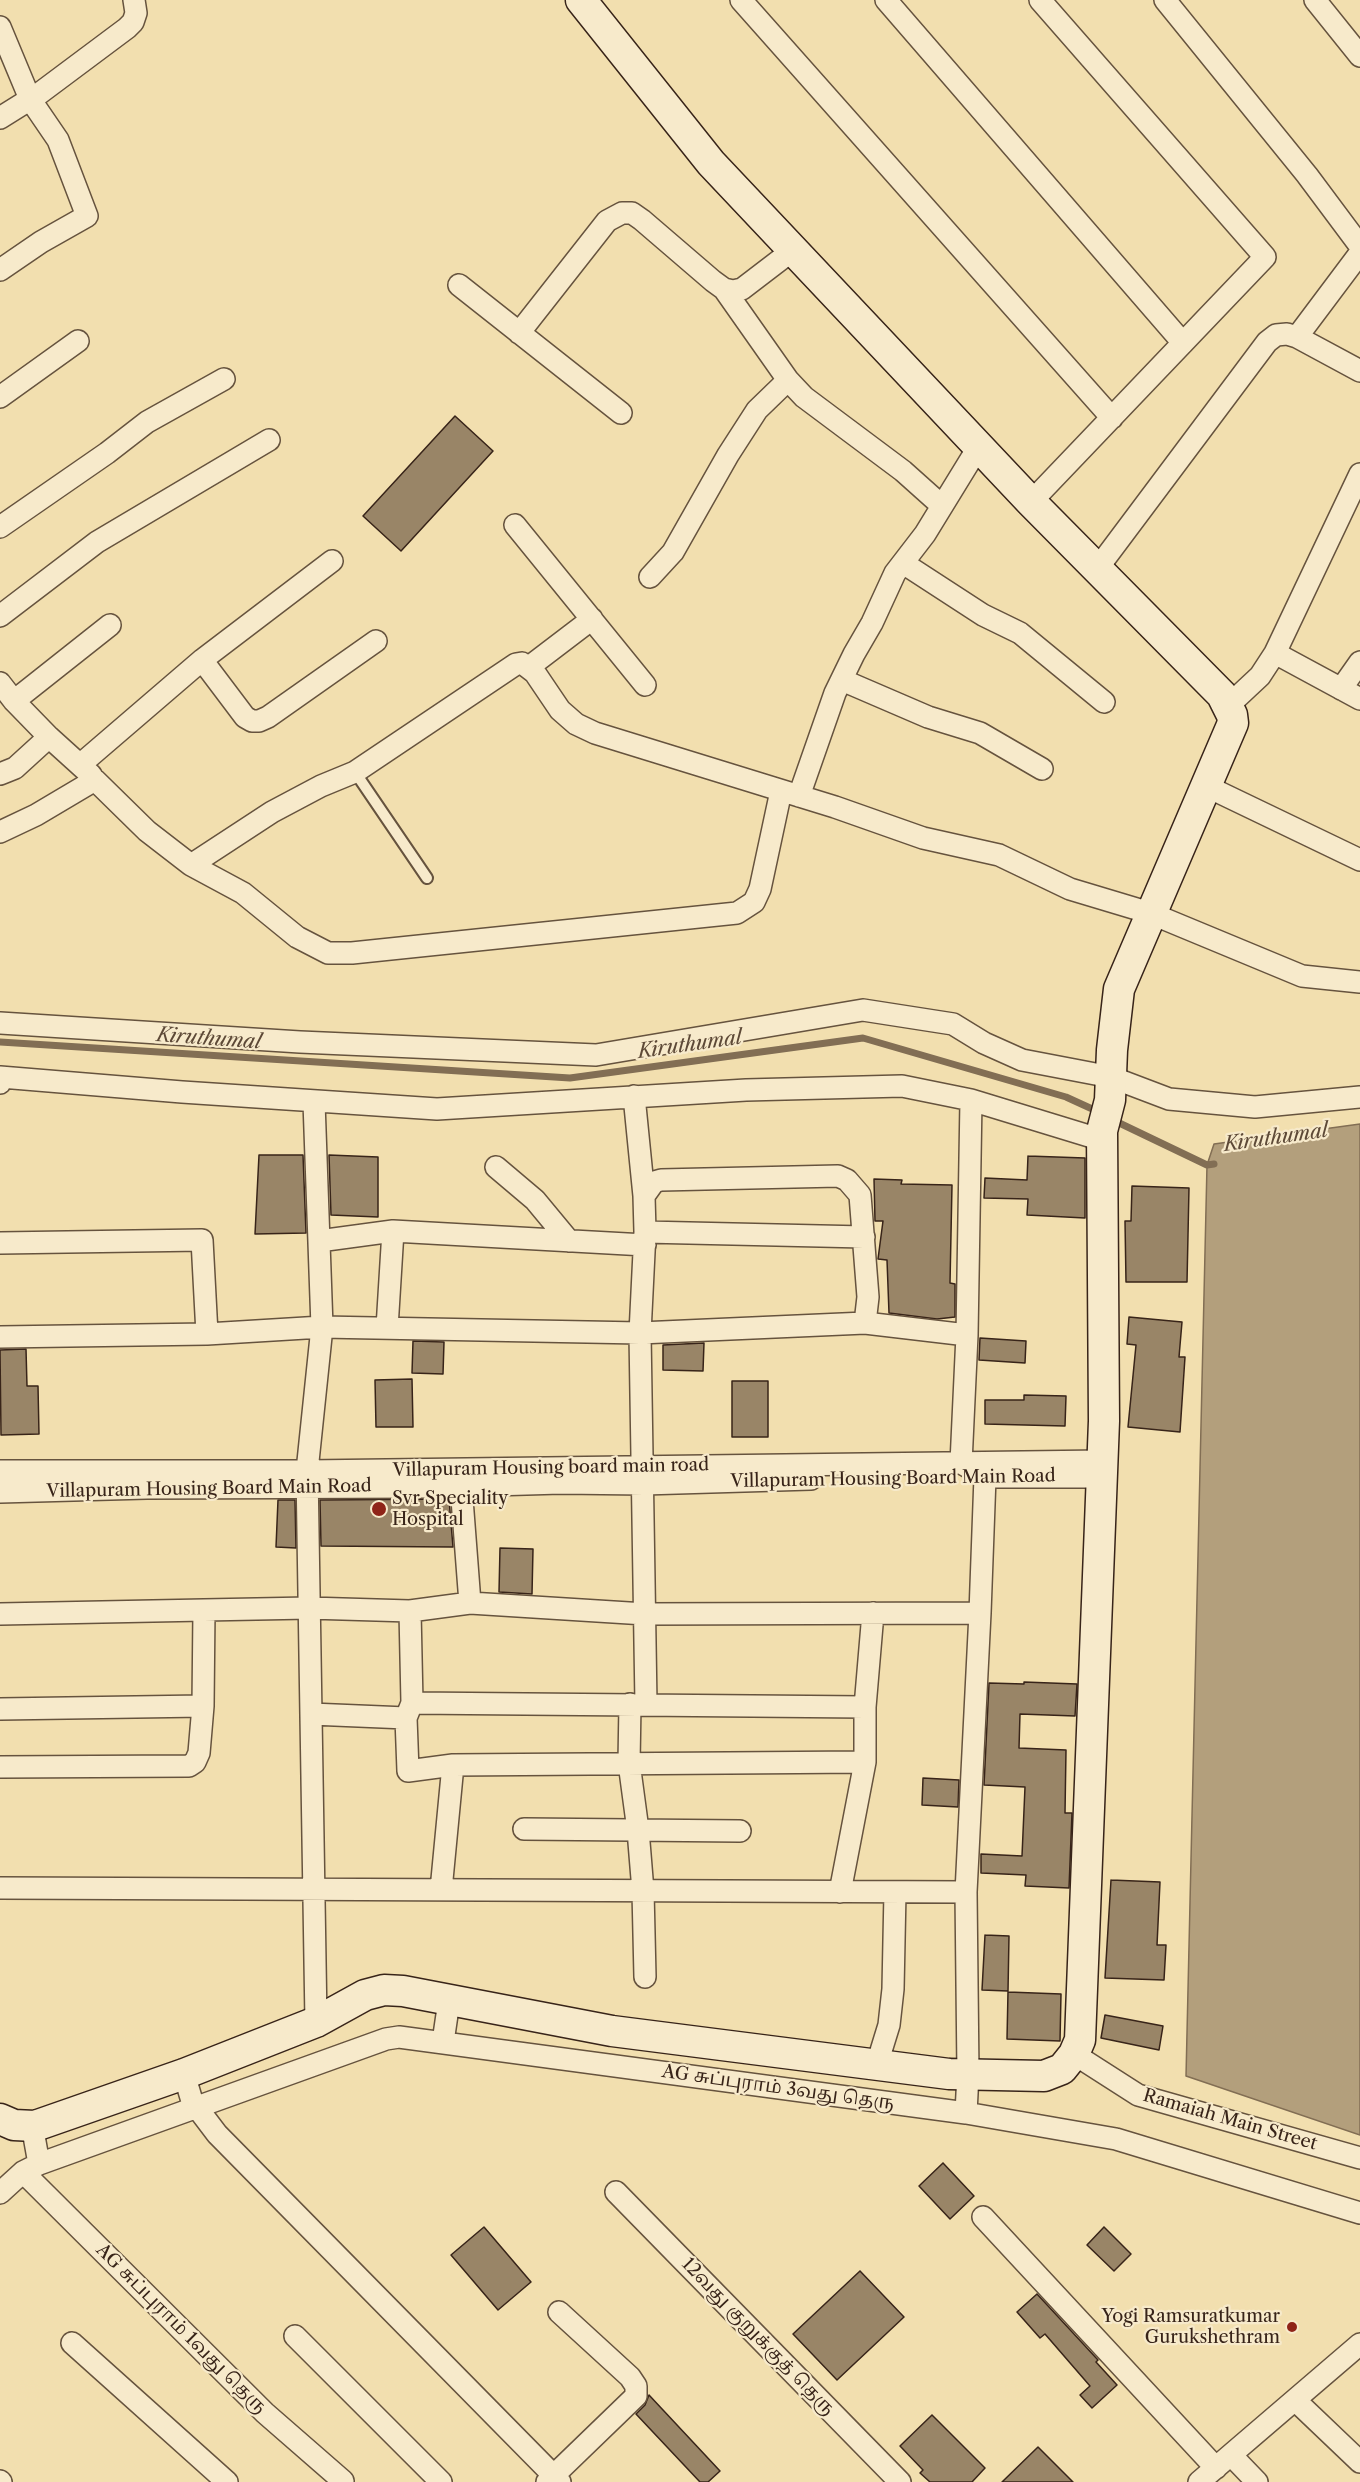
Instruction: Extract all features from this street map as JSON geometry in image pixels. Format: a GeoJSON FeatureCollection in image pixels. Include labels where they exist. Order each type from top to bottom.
{"type":"FeatureCollection","features":[{"type":"Feature","properties":{"kind":"street"},"geometry":{"type":"LineString","coordinates":[[0,118],[35,96],[133,22],[136,13],[134,0]]}},
{"type":"Feature","properties":{"kind":"street"},"geometry":{"type":"LineString","coordinates":[[741,0],[1112,418]]}},
{"type":"Feature","properties":{"kind":"street"},"geometry":{"type":"LineString","coordinates":[[886,0],[1183,343]]}},
{"type":"Feature","properties":{"kind":"street"},"geometry":{"type":"LineString","coordinates":[[1031,502],[1265,257],[1040,0]]}},
{"type":"Feature","properties":{"kind":"street"},"geometry":{"type":"LineString","coordinates":[[1165,0],[1307,175],[1360,246]]}},
{"type":"Feature","properties":{"kind":"street"},"geometry":{"type":"LineString","coordinates":[[1315,0],[1360,56]]}},
{"type":"Feature","properties":{"kind":"street"},"geometry":{"type":"LineString","coordinates":[[0,2193],[34,2151],[190,2092],[365,1995],[384,1990],[446,2024],[610,2051],[723,2065],[878,2064],[967,2094],[1044,2076],[1062,2069],[1074,2054],[1080,2040],[1102,1469],[1102,1135],[1110,1088],[1119,989],[1233,723],[1229,705],[1222,695],[1031,502],[711,163],[589,3]]}},
{"type":"Feature","properties":{"kind":"street"},"geometry":{"type":"LineString","coordinates":[[0,27],[58,140],[87,216],[41,242],[0,270]]}},
{"type":"Feature","properties":{"kind":"street"},"geometry":{"type":"LineString","coordinates":[[519,333],[607,221],[622,213],[632,213],[724,289],[788,380],[804,397],[903,471],[942,505]]}},
{"type":"Feature","properties":{"kind":"street"},"geometry":{"type":"LineString","coordinates":[[724,289],[733,291],[742,289],[793,250]]}},
{"type":"Feature","properties":{"kind":"street"},"geometry":{"type":"LineString","coordinates":[[1297,337],[1360,253]]}},
{"type":"Feature","properties":{"kind":"street"},"geometry":{"type":"LineString","coordinates":[[459,285],[621,413]]}},
{"type":"Feature","properties":{"kind":"street"},"geometry":{"type":"LineString","coordinates":[[1097,569],[1267,342],[1276,335],[1287,334],[1297,337],[1360,371]]}},
{"type":"Feature","properties":{"kind":"street"},"geometry":{"type":"LineString","coordinates":[[0,397],[78,341]]}},
{"type":"Feature","properties":{"kind":"street"},"geometry":{"type":"LineString","coordinates":[[0,527],[107,453],[143,425],[224,379]]}},
{"type":"Feature","properties":{"kind":"street"},"geometry":{"type":"LineString","coordinates":[[650,577],[673,552],[728,455],[757,410],[788,380]]}},
{"type":"Feature","properties":{"kind":"street"},"geometry":{"type":"LineString","coordinates":[[0,616],[97,542],[269,440]]}},
{"type":"Feature","properties":{"kind":"street"},"geometry":{"type":"LineString","coordinates":[[0,683],[49,737],[147,831],[190,865],[243,893],[297,937],[328,952],[352,953],[737,913],[754,902],[790,794],[816,746],[842,680],[854,654],[873,623],[895,573],[925,534],[979,446]]}},
{"type":"Feature","properties":{"kind":"street"},"geometry":{"type":"LineString","coordinates":[[1229,705],[1260,676],[1275,653],[1360,474]]}},
{"type":"Feature","properties":{"kind":"street"},"geometry":{"type":"LineString","coordinates":[[515,525],[645,685]]}},
{"type":"Feature","properties":{"kind":"street"},"geometry":{"type":"LineString","coordinates":[[0,832],[36,814],[88,772],[202,660],[332,561]]}},
{"type":"Feature","properties":{"kind":"street"},"geometry":{"type":"LineString","coordinates":[[903,563],[983,615],[1020,633],[1104,702]]}},
{"type":"Feature","properties":{"kind":"street"},"geometry":{"type":"LineString","coordinates":[[529,667],[592,619]]}},
{"type":"Feature","properties":{"kind":"street"},"geometry":{"type":"LineString","coordinates":[[14,701],[110,625]]}},
{"type":"Feature","properties":{"kind":"street"},"geometry":{"type":"LineString","coordinates":[[202,660],[245,717],[252,721],[259,721],[376,641]]}},
{"type":"Feature","properties":{"kind":"street"},"geometry":{"type":"LineString","coordinates":[[1275,653],[1360,699]]}},
{"type":"Feature","properties":{"kind":"street"},"geometry":{"type":"LineString","coordinates":[[1341,689],[1360,662]]}},
{"type":"Feature","properties":{"kind":"street"},"geometry":{"type":"LineString","coordinates":[[190,865],[272,812],[321,786],[355,772],[516,664],[529,667],[560,710],[576,724],[595,733],[923,838],[999,855],[1070,889],[1150,913],[1302,976],[1360,982]]}},
{"type":"Feature","properties":{"kind":"street"},"geometry":{"type":"LineString","coordinates":[[842,680],[927,717],[980,733],[1042,768]]}},
{"type":"Feature","properties":{"kind":"street"},"geometry":{"type":"LineString","coordinates":[[0,774],[15,768],[49,737]]}},
{"type":"Feature","properties":{"kind":"street"},"geometry":{"type":"LineString","coordinates":[[1206,786],[1360,860]]}},
{"type":"Feature","properties":{"kind":"street"},"geometry":{"type":"LineString","coordinates":[[0,1023],[300,1042],[596,1055],[863,1010],[953,1024],[984,1043],[1022,1060],[1110,1088],[1169,1099],[1255,1107],[1360,1097]]}},
{"type":"Feature","properties":{"kind":"street"},"geometry":{"type":"LineString","coordinates":[[0,1083],[0,1077],[314,1102],[437,1109],[746,1090],[902,1086],[971,1100],[1102,1135]]}},
{"type":"Feature","properties":{"kind":"street"},"geometry":{"type":"LineString","coordinates":[[634,1096],[645,1196],[640,1333],[645,1614],[638,1704],[629,1763],[643,1891],[645,1977]]}},
{"type":"Feature","properties":{"kind":"street"},"geometry":{"type":"LineString","coordinates":[[967,2094],[966,1892],[985,1477],[961,1463],[967,1335],[971,1100]]}},
{"type":"Feature","properties":{"kind":"street"},"geometry":{"type":"LineString","coordinates":[[314,1102],[322,1327],[307,1478],[316,2022]]}},
{"type":"Feature","properties":{"kind":"street"},"geometry":{"type":"LineString","coordinates":[[496,1167],[535,1200],[569,1241]]}},
{"type":"Feature","properties":{"kind":"street"},"geometry":{"type":"LineString","coordinates":[[645,1196],[654,1182],[661,1180],[838,1176],[848,1180],[860,1195],[867,1297],[865,1323]]}},
{"type":"Feature","properties":{"kind":"street"},"geometry":{"type":"LineString","coordinates":[[319,1241],[393,1231],[569,1241],[864,1237]]}},
{"type":"Feature","properties":{"kind":"street"},"geometry":{"type":"LineString","coordinates":[[387,1328],[393,1231]]}},
{"type":"Feature","properties":{"kind":"street"},"geometry":{"type":"LineString","coordinates":[[0,1243],[202,1240],[207,1334]]}},
{"type":"Feature","properties":{"kind":"street"},"geometry":{"type":"LineString","coordinates":[[0,1337],[207,1334],[322,1327],[640,1333],[865,1323],[967,1335]]}},
{"type":"Feature","properties":{"kind":"street","name":"Villapuram Housing board main road"},"geometry":{"type":"LineString","coordinates":[[0,1471],[307,1478],[644,1475],[961,1463],[1102,1469]]}},
{"type":"Feature","properties":{"kind":"street","name":"Villapuram Housing Board Main Road"},"geometry":{"type":"LineString","coordinates":[[0,1492],[307,1478],[461,1486],[561,1483],[644,1475],[833,1478],[985,1477],[1102,1469]]}},
{"type":"Feature","properties":{"kind":"street"},"geometry":{"type":"LineString","coordinates":[[461,1486],[470,1603]]}},
{"type":"Feature","properties":{"kind":"street"},"geometry":{"type":"LineString","coordinates":[[0,1614],[309,1608],[410,1611],[470,1603],[645,1614],[980,1613]]}},
{"type":"Feature","properties":{"kind":"street"},"geometry":{"type":"LineString","coordinates":[[0,1767],[189,1766],[195,1762],[200,1753],[203,1706],[204,1610]]}},
{"type":"Feature","properties":{"kind":"street"},"geometry":{"type":"LineString","coordinates":[[410,1611],[408,1771],[453,1765],[865,1762]]}},
{"type":"Feature","properties":{"kind":"street"},"geometry":{"type":"LineString","coordinates":[[840,1892],[865,1762],[865,1707],[873,1613]]}},
{"type":"Feature","properties":{"kind":"street"},"geometry":{"type":"LineString","coordinates":[[311,1714],[638,1704],[865,1707]]}},
{"type":"Feature","properties":{"kind":"street"},"geometry":{"type":"LineString","coordinates":[[0,1709],[203,1706]]}},
{"type":"Feature","properties":{"kind":"street"},"geometry":{"type":"LineString","coordinates":[[441,1890],[453,1765]]}},
{"type":"Feature","properties":{"kind":"street"},"geometry":{"type":"LineString","coordinates":[[524,1829],[740,1831]]}},
{"type":"Feature","properties":{"kind":"street"},"geometry":{"type":"LineString","coordinates":[[0,1888],[966,1892]]}},
{"type":"Feature","properties":{"kind":"street"},"geometry":{"type":"LineString","coordinates":[[878,2064],[889,2025],[893,1989],[896,1892]]}},
{"type":"Feature","properties":{"kind":"street"},"geometry":{"type":"LineString","coordinates":[[34,2151],[190,2092],[446,2024],[610,2051]]}},
{"type":"Feature","properties":{"kind":"street","name":"Ramaiah Main Street"},"geometry":{"type":"LineString","coordinates":[[1074,2054],[1138,2094],[1360,2158]]}},
{"type":"Feature","properties":{"kind":"street","name":"AG சுப்புராம் 3வது தெரு"},"geometry":{"type":"LineString","coordinates":[[723,2065],[967,2094],[1360,2213]]}},
{"type":"Feature","properties":{"kind":"street"},"geometry":{"type":"LineString","coordinates":[[190,2092],[217,2134],[554,2480],[636,2396],[636,2386],[630,2377],[559,2312]]}},
{"type":"Feature","properties":{"kind":"street"},"geometry":{"type":"LineString","coordinates":[[0,2119],[14,2125],[34,2151]]}},
{"type":"Feature","properties":{"kind":"street","name":"AG சுப்புராம் 1வது தெரு"},"geometry":{"type":"LineString","coordinates":[[34,2151],[264,2413],[343,2481]]}},
{"type":"Feature","properties":{"kind":"street","name":"12வது குறுக்குத் தெரு"},"geometry":{"type":"LineString","coordinates":[[616,2192],[900,2482]]}},
{"type":"Feature","properties":{"kind":"street"},"geometry":{"type":"LineString","coordinates":[[983,2217],[1223,2461],[1257,2482]]}},
{"type":"Feature","properties":{"kind":"street"},"geometry":{"type":"LineString","coordinates":[[295,2336],[441,2482]]}},
{"type":"Feature","properties":{"kind":"street"},"geometry":{"type":"LineString","coordinates":[[72,2343],[227,2482]]}},
{"type":"Feature","properties":{"kind":"street"},"geometry":{"type":"LineString","coordinates":[[1199,2482],[1360,2344]]}},
{"type":"Feature","properties":{"kind":"street"},"geometry":{"type":"LineString","coordinates":[[1295,2400],[1360,2462]]}},
{"type":"Feature","properties":{"kind":"lane"},"geometry":{"type":"LineString","coordinates":[[355,772],[427,878]]}},
{"type":"Feature","properties":{"kind":"water"},"geometry":{"type":"Polygon","coordinates":[[[1360,1124],[1360,2135],[1186,2076],[1207,1165],[1214,1144],[1360,1124]]]}},
{"type":"Feature","properties":{"kind":"building"},"geometry":{"type":"Polygon","coordinates":[[[455,416],[493,451],[401,551],[363,516],[455,416]]]}},
{"type":"Feature","properties":{"kind":"building"},"geometry":{"type":"Polygon","coordinates":[[[259,1155],[303,1155],[306,1233],[255,1234],[259,1155]]]}},
{"type":"Feature","properties":{"kind":"building"},"geometry":{"type":"Polygon","coordinates":[[[329,1155],[378,1157],[378,1217],[331,1215],[329,1155]]]}},
{"type":"Feature","properties":{"kind":"building"},"geometry":{"type":"Polygon","coordinates":[[[1028,1156],[1085,1158],[1085,1218],[1027,1215],[1028,1199],[984,1198],[985,1178],[1027,1180],[1028,1156]]]}},
{"type":"Feature","properties":{"kind":"building"},"geometry":{"type":"Polygon","coordinates":[[[874,1179],[902,1180],[901,1184],[952,1185],[950,1283],[955,1284],[955,1317],[937,1319],[889,1313],[887,1260],[878,1259],[883,1221],[875,1221],[874,1179]]]}},
{"type":"Feature","properties":{"kind":"building"},"geometry":{"type":"Polygon","coordinates":[[[1132,1186],[1189,1188],[1187,1282],[1126,1282],[1125,1221],[1131,1221],[1132,1186]]]}},
{"type":"Feature","properties":{"kind":"building"},"geometry":{"type":"Polygon","coordinates":[[[1129,1317],[1182,1322],[1179,1357],[1185,1357],[1180,1432],[1128,1427],[1136,1345],[1127,1344],[1129,1317]]]}},
{"type":"Feature","properties":{"kind":"building"},"geometry":{"type":"Polygon","coordinates":[[[980,1338],[1026,1341],[1025,1363],[979,1360],[980,1338]]]}},
{"type":"Feature","properties":{"kind":"building"},"geometry":{"type":"Polygon","coordinates":[[[413,1341],[444,1342],[443,1374],[412,1373],[413,1341]]]}},
{"type":"Feature","properties":{"kind":"building"},"geometry":{"type":"Polygon","coordinates":[[[704,1343],[703,1371],[663,1370],[663,1345],[704,1343]]]}},
{"type":"Feature","properties":{"kind":"building"},"geometry":{"type":"Polygon","coordinates":[[[26,1349],[27,1386],[38,1386],[39,1434],[1,1435],[0,1350],[26,1349]]]}},
{"type":"Feature","properties":{"kind":"building"},"geometry":{"type":"Polygon","coordinates":[[[412,1379],[413,1427],[376,1427],[375,1380],[412,1379]]]}},
{"type":"Feature","properties":{"kind":"building"},"geometry":{"type":"Polygon","coordinates":[[[732,1381],[768,1381],[768,1437],[732,1437],[732,1381]]]}},
{"type":"Feature","properties":{"kind":"building"},"geometry":{"type":"Polygon","coordinates":[[[1024,1395],[1066,1396],[1065,1426],[985,1424],[985,1400],[1024,1400],[1024,1395]]]}},
{"type":"Feature","properties":{"kind":"building"},"geometry":{"type":"Polygon","coordinates":[[[449,1499],[453,1547],[321,1546],[320,1500],[449,1499]]]}},
{"type":"Feature","properties":{"kind":"building"},"geometry":{"type":"Polygon","coordinates":[[[278,1500],[295,1500],[296,1548],[276,1547],[278,1500]]]}},
{"type":"Feature","properties":{"kind":"building"},"geometry":{"type":"Polygon","coordinates":[[[500,1548],[533,1549],[532,1594],[499,1592],[500,1548]]]}},
{"type":"Feature","properties":{"kind":"building"},"geometry":{"type":"Polygon","coordinates":[[[1024,1682],[1077,1684],[1075,1716],[1020,1714],[1019,1748],[1066,1750],[1065,1813],[1072,1813],[1069,1888],[1025,1886],[1026,1875],[981,1873],[981,1854],[1022,1856],[1025,1787],[984,1785],[989,1683],[1024,1684],[1024,1682]]]}},
{"type":"Feature","properties":{"kind":"building"},"geometry":{"type":"Polygon","coordinates":[[[923,1778],[959,1780],[958,1807],[922,1805],[923,1778]]]}},
{"type":"Feature","properties":{"kind":"building"},"geometry":{"type":"Polygon","coordinates":[[[1111,1880],[1160,1882],[1157,1945],[1166,1945],[1164,1980],[1105,1978],[1111,1880]]]}},
{"type":"Feature","properties":{"kind":"building"},"geometry":{"type":"Polygon","coordinates":[[[985,1935],[1009,1936],[1008,1991],[982,1990],[985,1935]]]}},
{"type":"Feature","properties":{"kind":"building"},"geometry":{"type":"Polygon","coordinates":[[[1008,1992],[1061,1994],[1060,2041],[1007,2039],[1008,1992]]]}},
{"type":"Feature","properties":{"kind":"building"},"geometry":{"type":"Polygon","coordinates":[[[1105,2015],[1163,2026],[1159,2050],[1101,2038],[1105,2015]]]}},
{"type":"Feature","properties":{"kind":"building"},"geometry":{"type":"Polygon","coordinates":[[[943,2163],[974,2196],[950,2219],[919,2186],[943,2163]]]}},
{"type":"Feature","properties":{"kind":"building"},"geometry":{"type":"Polygon","coordinates":[[[484,2227],[531,2282],[498,2310],[451,2255],[484,2227]]]}},
{"type":"Feature","properties":{"kind":"building"},"geometry":{"type":"Polygon","coordinates":[[[1104,2227],[1131,2254],[1114,2271],[1087,2245],[1104,2227]]]}},
{"type":"Feature","properties":{"kind":"building"},"geometry":{"type":"Polygon","coordinates":[[[860,2271],[904,2317],[837,2380],[793,2334],[860,2271]]]}},
{"type":"Feature","properties":{"kind":"building"},"geometry":{"type":"Polygon","coordinates":[[[1037,2294],[1098,2360],[1096,2362],[1117,2385],[1092,2408],[1080,2395],[1090,2386],[1045,2334],[1040,2338],[1017,2312],[1037,2294]]]}},
{"type":"Feature","properties":{"kind":"building"},"geometry":{"type":"Polygon","coordinates":[[[649,2395],[720,2471],[708,2482],[700,2482],[636,2414],[645,2405],[649,2395]]]}},
{"type":"Feature","properties":{"kind":"building"},"geometry":{"type":"Polygon","coordinates":[[[932,2415],[985,2468],[972,2482],[930,2482],[920,2473],[923,2470],[900,2446],[932,2415]]]}},
{"type":"Feature","properties":{"kind":"building"},"geometry":{"type":"Polygon","coordinates":[[[1038,2447],[1073,2482],[1002,2482],[1038,2447]]]}},
{"type":"Feature","properties":{"kind":"waterway","name":"Kiruthumal"},"geometry":{"type":"LineString","coordinates":[[0,1042],[570,1078],[863,1038],[1066,1097],[1101,1113]]}},
{"type":"Feature","properties":{"kind":"waterway","name":"Kiruthumal"},"geometry":{"type":"LineString","coordinates":[[1113,1120],[1207,1165],[1214,1164]]}},
{"type":"Feature","properties":{"kind":"place","name":"Svr Speciality Hospital"},"geometry":{"type":"Point","coordinates":[379,1509]}},
{"type":"Feature","properties":{"kind":"place","name":"Yogi Ramsuratkumar Gurukshethram"},"geometry":{"type":"Point","coordinates":[1292,2327]}}]}
